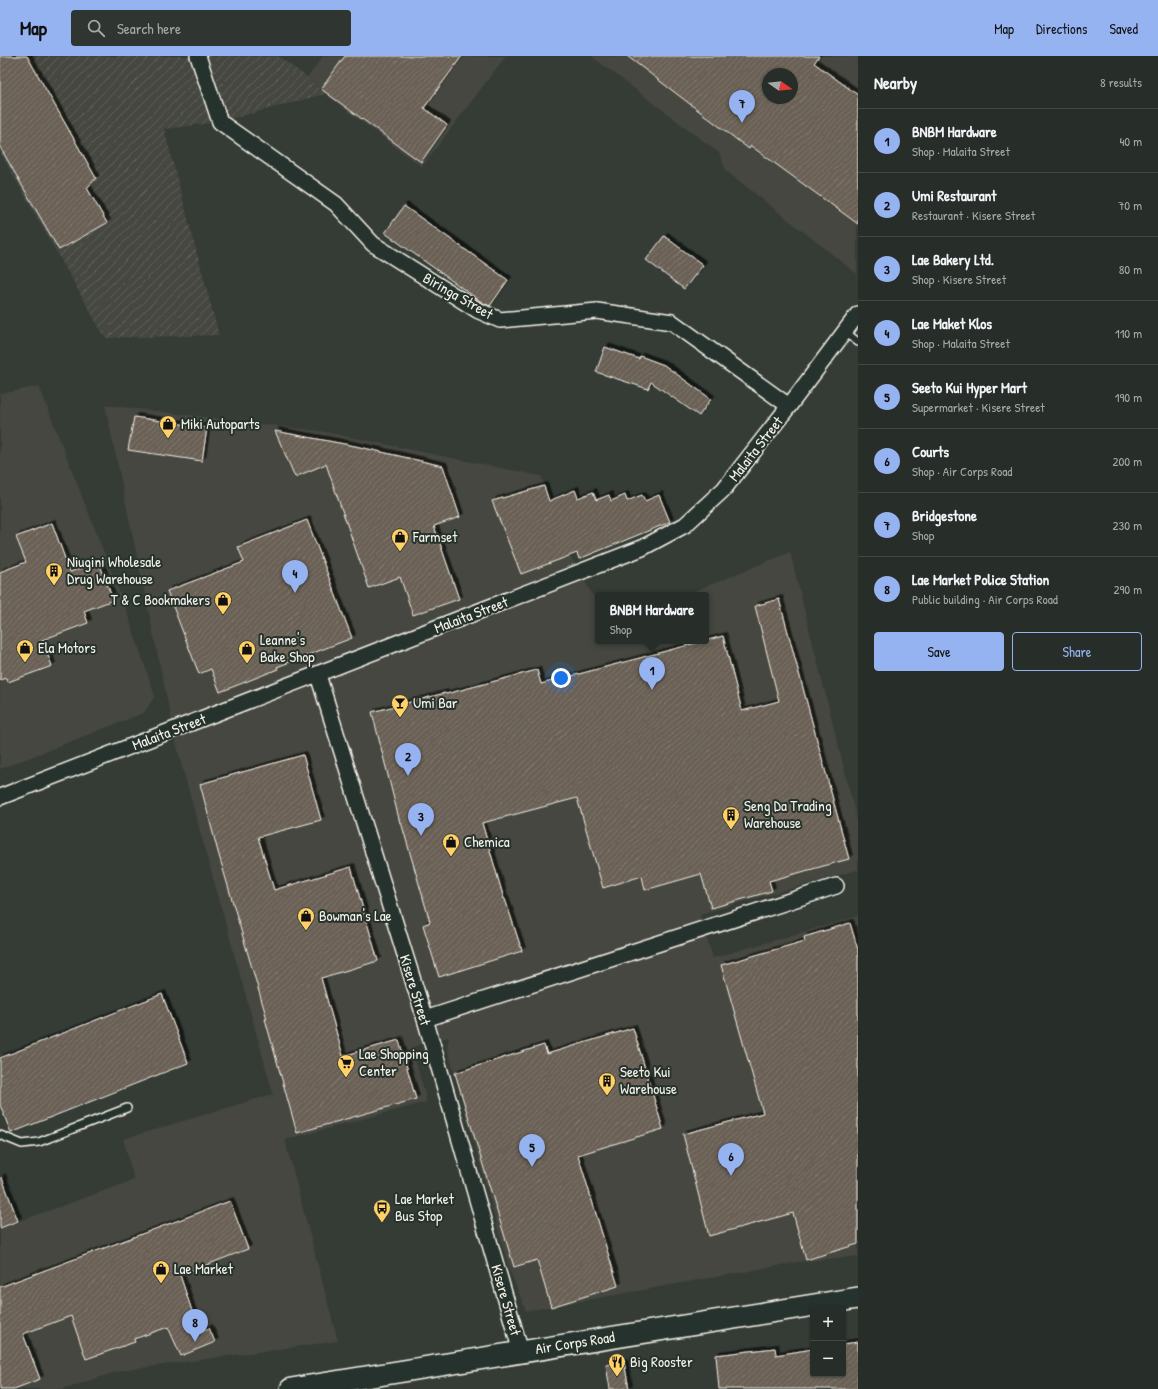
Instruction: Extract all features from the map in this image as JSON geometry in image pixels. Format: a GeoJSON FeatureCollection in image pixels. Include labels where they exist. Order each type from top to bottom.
{"type":"FeatureCollection","features":[{"type":"Feature","properties":{"kind":"street","name":"Biringa Street"},"geometry":{"type":"LineString","coordinates":[[198,56],[220,122],[336,204],[373,244],[477,310],[500,320],[597,311],[672,322],[789,406]]}},
{"type":"Feature","properties":{"kind":"street","name":"Malaita Street"},"geometry":{"type":"LineString","coordinates":[[0,797],[318,675],[642,548],[685,525],[724,489],[858,314]]}},
{"type":"Feature","properties":{"kind":"street","name":"Kisere Street"},"geometry":{"type":"LineString","coordinates":[[318,675],[424,1019],[521,1352]]}},
{"type":"Feature","properties":{"kind":"street"},"geometry":{"type":"LineString","coordinates":[[424,1019],[836,886]]}},
{"type":"Feature","properties":{"kind":"street","name":"Air Corps Road"},"geometry":{"type":"LineString","coordinates":[[291,1389],[858,1298]]}},
{"type":"Feature","properties":{"kind":"lane"},"geometry":{"type":"LineString","coordinates":[[844,332],[858,342]]}},
{"type":"Feature","properties":{"kind":"lane"},"geometry":{"type":"LineString","coordinates":[[0,1135],[22,1144],[39,1142],[127,1108]]}},
{"type":"Feature","properties":{"kind":"shaded area"},"geometry":{"type":"Polygon","coordinates":[[[0,56],[278,56],[307,77],[325,94],[220,122],[164,129],[219,335],[105,338],[0,152],[0,56]]]}},
{"type":"Feature","properties":{"kind":"shaded area"},"geometry":{"type":"Polygon","coordinates":[[[323,56],[506,56],[422,167],[325,94],[307,78],[323,56]]]}},
{"type":"Feature","properties":{"kind":"shaded area"},"geometry":{"type":"Polygon","coordinates":[[[591,56],[858,56],[857,274],[726,171],[719,153],[591,56]]]}},
{"type":"Feature","properties":{"kind":"shaded area"},"geometry":{"type":"Polygon","coordinates":[[[39,386],[125,606],[155,696],[144,713],[0,769],[0,394],[39,386]]]}},
{"type":"Feature","properties":{"kind":"shaded area"},"geometry":{"type":"Polygon","coordinates":[[[105,405],[320,431],[541,476],[570,556],[595,599],[595,644],[709,644],[709,592],[692,592],[790,552],[858,824],[858,870],[700,914],[713,958],[858,916],[858,1256],[799,1262],[526,1311],[509,1269],[447,1047],[449,1037],[412,1047],[427,1102],[285,1140],[338,1341],[120,1371],[62,1389],[0,1389],[0,1228],[134,1180],[123,1139],[273,1094],[179,756],[105,405]]]}},
{"type":"Feature","properties":{"kind":"building"},"geometry":{"type":"Polygon","coordinates":[[[0,56],[27,56],[96,178],[87,188],[107,223],[59,250],[0,147],[0,56]]]}},
{"type":"Feature","properties":{"kind":"building"},"geometry":{"type":"Polygon","coordinates":[[[345,56],[462,56],[424,108],[447,125],[421,162],[321,89],[345,56]]]}},
{"type":"Feature","properties":{"kind":"building"},"geometry":{"type":"Polygon","coordinates":[[[627,56],[819,56],[814,63],[858,95],[858,224],[751,146],[749,149],[627,56]]]}},
{"type":"Feature","properties":{"kind":"building"},"geometry":{"type":"Polygon","coordinates":[[[404,206],[508,280],[490,306],[483,303],[385,233],[404,206]]]}},
{"type":"Feature","properties":{"kind":"building"},"geometry":{"type":"Polygon","coordinates":[[[664,236],[703,265],[684,289],[646,260],[664,236]]]}},
{"type":"Feature","properties":{"kind":"building"},"geometry":{"type":"Polygon","coordinates":[[[605,347],[639,359],[640,356],[664,365],[711,399],[699,416],[651,382],[648,389],[596,372],[605,347]]]}},
{"type":"Feature","properties":{"kind":"building","name":"Miki Autoparts"},"geometry":{"type":"Polygon","coordinates":[[[134,417],[207,428],[202,461],[128,450],[134,417]]]}},
{"type":"Feature","properties":{"kind":"building","name":"Farmset"},"geometry":{"type":"Polygon","coordinates":[[[275,431],[355,446],[443,466],[460,517],[434,526],[459,599],[413,615],[400,577],[369,588],[326,464],[295,477],[275,431]]]}},
{"type":"Feature","properties":{"kind":"building"},"geometry":{"type":"Polygon","coordinates":[[[544,486],[549,501],[575,490],[578,498],[593,492],[596,500],[609,495],[611,501],[625,495],[627,501],[642,495],[645,501],[659,495],[670,522],[579,559],[577,553],[521,574],[492,501],[544,486]]]}},
{"type":"Feature","properties":{"kind":"building"},"geometry":{"type":"Polygon","coordinates":[[[307,520],[352,638],[277,667],[278,669],[220,692],[211,669],[199,674],[167,591],[244,562],[238,547],[307,520]]]}},
{"type":"Feature","properties":{"kind":"building","name":"Niugini Wholesale Drug Warehouse"},"geometry":{"type":"Polygon","coordinates":[[[52,523],[70,572],[99,562],[113,600],[84,611],[88,623],[42,640],[52,666],[8,682],[6,678],[0,680],[0,572],[26,562],[16,537],[52,523]]]}},
{"type":"Feature","properties":{"kind":"building"},"geometry":{"type":"Polygon","coordinates":[[[779,599],[849,859],[769,881],[772,891],[711,908],[701,874],[645,890],[642,876],[603,888],[577,798],[482,823],[504,899],[522,951],[439,977],[423,925],[430,922],[401,822],[400,823],[372,712],[537,670],[541,684],[693,644],[709,644],[709,640],[723,636],[742,711],[779,701],[755,606],[779,599]]]}},
{"type":"Feature","properties":{"kind":"building"},"geometry":{"type":"Polygon","coordinates":[[[303,755],[321,820],[258,837],[274,890],[351,867],[378,961],[321,978],[343,1056],[399,1040],[416,1099],[297,1133],[265,1019],[267,1019],[218,852],[200,784],[303,755]]]}},
{"type":"Feature","properties":{"kind":"building"},"geometry":{"type":"Polygon","coordinates":[[[850,923],[858,950],[858,1244],[806,1260],[793,1213],[709,1236],[683,1134],[763,1113],[721,965],[805,941],[804,937],[850,923]]]}},
{"type":"Feature","properties":{"kind":"building"},"geometry":{"type":"Polygon","coordinates":[[[162,994],[188,1063],[11,1133],[0,1105],[0,1058],[162,994]]]}},
{"type":"Feature","properties":{"kind":"building"},"geometry":{"type":"Polygon","coordinates":[[[633,1028],[663,1129],[578,1155],[618,1286],[551,1307],[537,1260],[514,1267],[455,1073],[544,1045],[547,1054],[633,1028]]]}},
{"type":"Feature","properties":{"kind":"building"},"geometry":{"type":"Polygon","coordinates":[[[0,1178],[2,1178],[18,1221],[0,1228],[0,1178]]]}},
{"type":"Feature","properties":{"kind":"building"},"geometry":{"type":"Polygon","coordinates":[[[230,1201],[248,1249],[180,1275],[199,1332],[209,1328],[215,1342],[181,1356],[168,1327],[134,1339],[135,1342],[86,1359],[71,1316],[23,1334],[40,1379],[14,1389],[0,1389],[0,1287],[230,1201]]]}},
{"type":"Feature","properties":{"kind":"building"},"geometry":{"type":"Polygon","coordinates":[[[858,1342],[858,1389],[719,1389],[716,1355],[775,1348],[776,1355],[810,1349],[810,1377],[846,1377],[846,1344],[858,1342]]]}},
{"type":"Feature","properties":{"kind":"building","name":"Big Rooster"},"geometry":{"type":"Polygon","coordinates":[[[624,1362],[629,1389],[610,1389],[606,1365],[624,1362]]]}},
{"type":"Feature","properties":{"kind":"place","name":"Bridgestone"},"geometry":{"type":"Point","coordinates":[742,123]}},
{"type":"Feature","properties":{"kind":"place","name":"Miki Autoparts"},"geometry":{"type":"Point","coordinates":[168,439]}},
{"type":"Feature","properties":{"kind":"place","name":"Farmset"},"geometry":{"type":"Point","coordinates":[400,552]}},
{"type":"Feature","properties":{"kind":"place","name":"Niugini Wholesale Drug Warehouse"},"geometry":{"type":"Point","coordinates":[54,586]}},
{"type":"Feature","properties":{"kind":"place","name":"Lae Maket Klos"},"geometry":{"type":"Point","coordinates":[295,593]}},
{"type":"Feature","properties":{"kind":"place","name":"T & C Bookmakers"},"geometry":{"type":"Point","coordinates":[223,615]}},
{"type":"Feature","properties":{"kind":"place","name":"Ela Motors"},"geometry":{"type":"Point","coordinates":[25,663]}},
{"type":"Feature","properties":{"kind":"place","name":"Leanne's Bake Shop"},"geometry":{"type":"Point","coordinates":[247,664]}},
{"type":"Feature","properties":{"kind":"place","name":"BNBM Hardware"},"geometry":{"type":"Point","coordinates":[652,690]}},
{"type":"Feature","properties":{"kind":"place","name":"Umi Bar"},"geometry":{"type":"Point","coordinates":[400,718]}},
{"type":"Feature","properties":{"kind":"place","name":"Umi Restaurant"},"geometry":{"type":"Point","coordinates":[408,776]}},
{"type":"Feature","properties":{"kind":"place","name":"Seng Da Trading Warehouse"},"geometry":{"type":"Point","coordinates":[731,830]}},
{"type":"Feature","properties":{"kind":"place","name":"Lae Bakery Ltd."},"geometry":{"type":"Point","coordinates":[421,836]}},
{"type":"Feature","properties":{"kind":"place","name":"Chemica"},"geometry":{"type":"Point","coordinates":[451,857]}},
{"type":"Feature","properties":{"kind":"place","name":"Bowman's Lae"},"geometry":{"type":"Point","coordinates":[306,931]}},
{"type":"Feature","properties":{"kind":"place","name":"Lae Shopping Center"},"geometry":{"type":"Point","coordinates":[346,1078]}},
{"type":"Feature","properties":{"kind":"place","name":"Seeto Kui Warehouse"},"geometry":{"type":"Point","coordinates":[607,1096]}},
{"type":"Feature","properties":{"kind":"place","name":"Seeto Kui Hyper Mart"},"geometry":{"type":"Point","coordinates":[532,1167]}},
{"type":"Feature","properties":{"kind":"place","name":"Courts"},"geometry":{"type":"Point","coordinates":[731,1176]}},
{"type":"Feature","properties":{"kind":"place","name":"Lae Market Bus Stop"},"geometry":{"type":"Point","coordinates":[382,1223]}},
{"type":"Feature","properties":{"kind":"place","name":"Lae Market"},"geometry":{"type":"Point","coordinates":[161,1284]}},
{"type":"Feature","properties":{"kind":"place","name":"Lae Market Police Station"},"geometry":{"type":"Point","coordinates":[195,1342]}},
{"type":"Feature","properties":{"kind":"place","name":"Big Rooster"},"geometry":{"type":"Point","coordinates":[617,1377]}}]}
